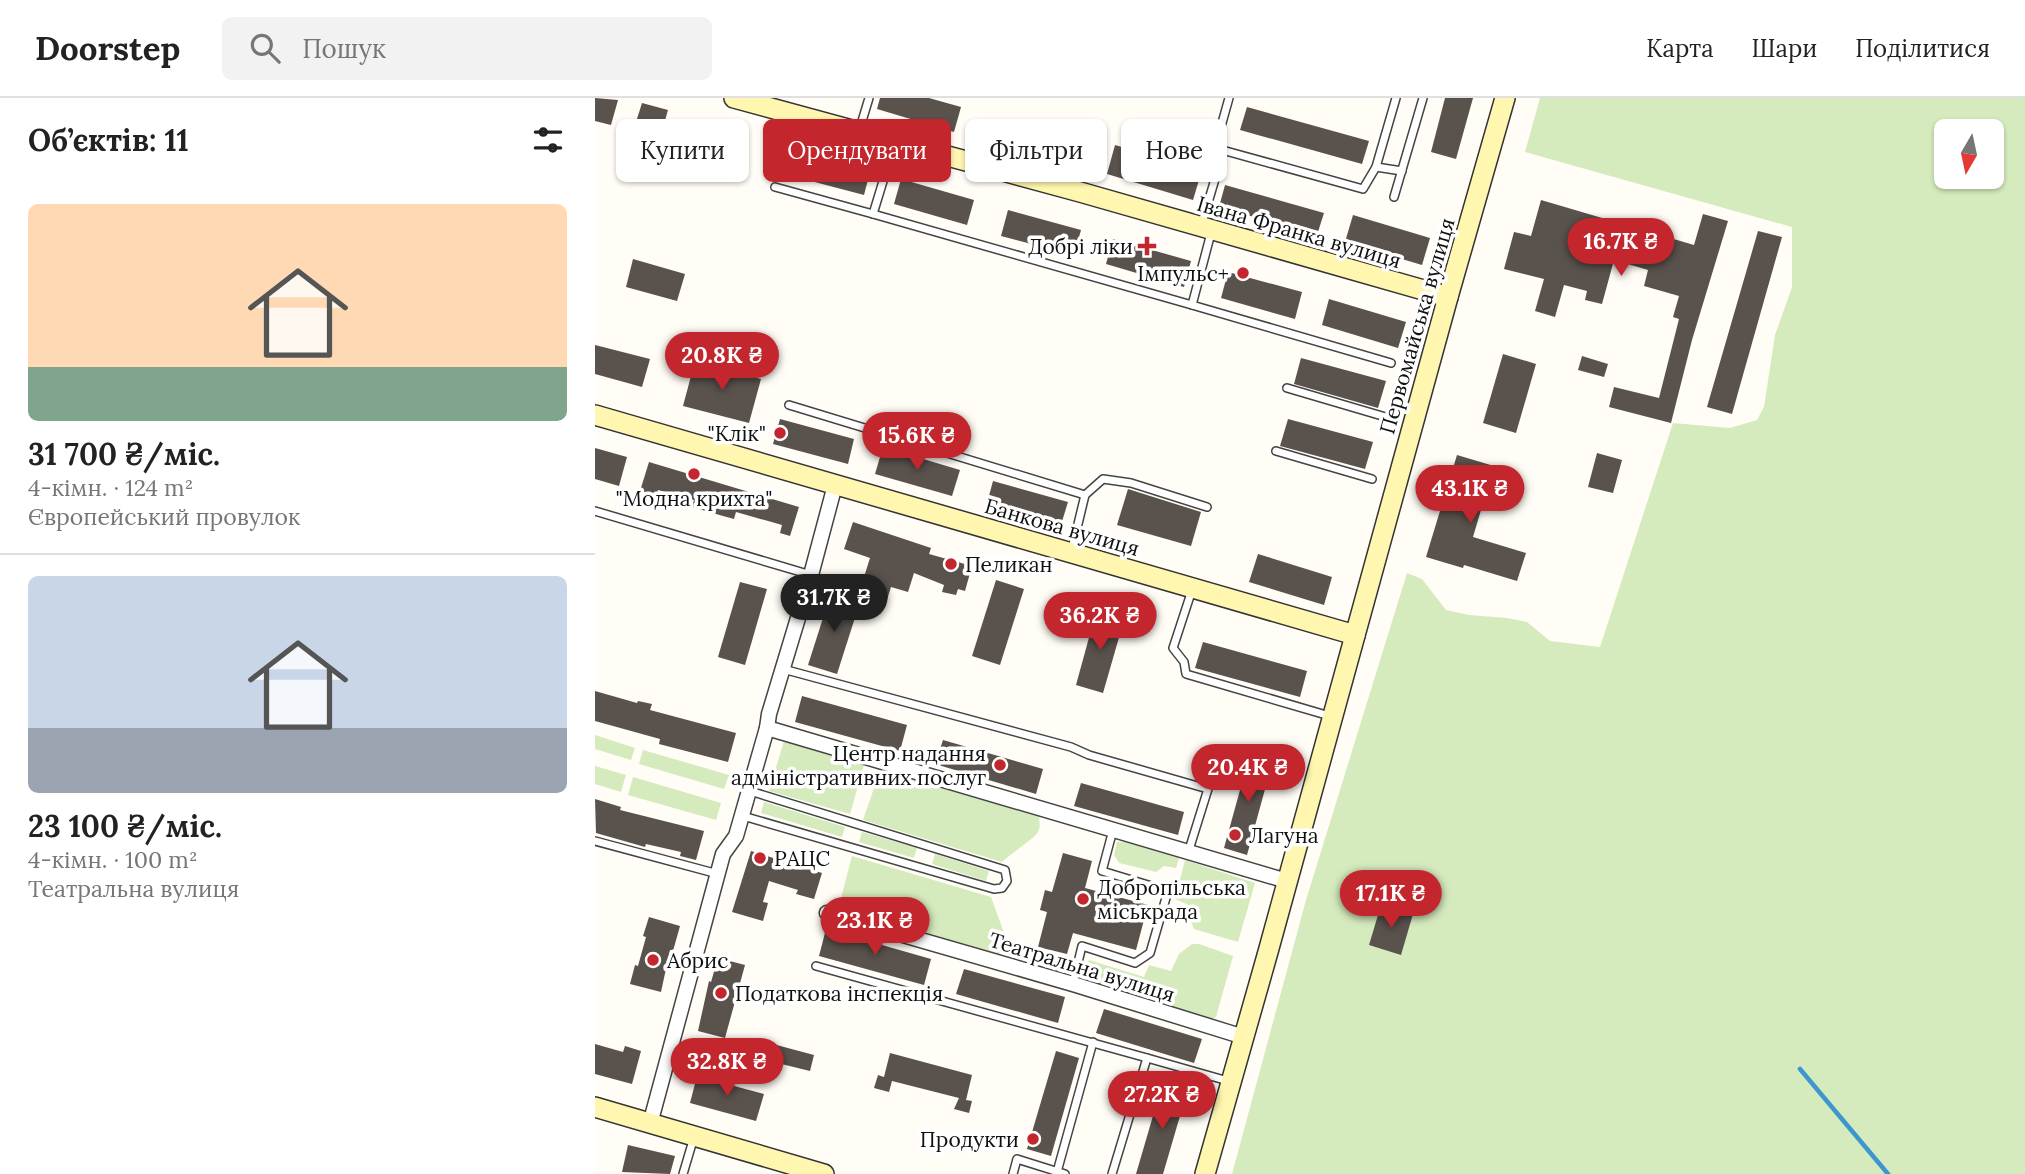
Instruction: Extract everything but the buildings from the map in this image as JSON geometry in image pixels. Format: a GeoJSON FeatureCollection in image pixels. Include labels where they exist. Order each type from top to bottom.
{"type":"FeatureCollection","features":[{"type":"Feature","properties":{"kind":"street","name":"Івана Франка вулиця"},"geometry":{"type":"LineString","coordinates":[[734,98],[814,119]]}},
{"type":"Feature","properties":{"kind":"street","name":"Первомайська вулиця"},"geometry":{"type":"LineString","coordinates":[[1205,1174],[1505,98]]}},
{"type":"Feature","properties":{"kind":"street","name":"Івана Франка вулиця"},"geometry":{"type":"LineString","coordinates":[[951,158],[1448,297]]}},
{"type":"Feature","properties":{"kind":"street","name":"Банкова вулиця"},"geometry":{"type":"LineString","coordinates":[[595,415],[1355,635]]}},
{"type":"Feature","properties":{"kind":"street"},"geometry":{"type":"LineString","coordinates":[[650,1124],[723,854],[736,836],[743,816],[769,714],[835,485]]}},
{"type":"Feature","properties":{"kind":"street"},"geometry":{"type":"LineString","coordinates":[[767,728],[1287,881]]}},
{"type":"Feature","properties":{"kind":"street","name":"Театральна вулиця"},"geometry":{"type":"LineString","coordinates":[[827,913],[1244,1037]]}},
{"type":"Feature","properties":{"kind":"street"},"geometry":{"type":"LineString","coordinates":[[595,1107],[824,1174]]}},
{"type":"Feature","properties":{"kind":"lane"},"geometry":{"type":"LineString","coordinates":[[863,119],[869,98]]}},
{"type":"Feature","properties":{"kind":"lane"},"geometry":{"type":"LineString","coordinates":[[1223,119],[1229,98]]}},
{"type":"Feature","properties":{"kind":"lane"},"geometry":{"type":"LineString","coordinates":[[1394,197],[1423,98]]}},
{"type":"Feature","properties":{"kind":"lane"},"geometry":{"type":"LineString","coordinates":[[1227,151],[1363,189],[1376,167],[1393,99]]}},
{"type":"Feature","properties":{"kind":"lane"},"geometry":{"type":"LineString","coordinates":[[1376,167],[1402,171]]}},
{"type":"Feature","properties":{"kind":"lane"},"geometry":{"type":"LineString","coordinates":[[873,214],[883,182]]}},
{"type":"Feature","properties":{"kind":"lane"},"geometry":{"type":"LineString","coordinates":[[1192,305],[1215,182]]}},
{"type":"Feature","properties":{"kind":"lane"},"geometry":{"type":"LineString","coordinates":[[775,187],[1391,363]]}},
{"type":"Feature","properties":{"kind":"lane"},"geometry":{"type":"LineString","coordinates":[[1287,388],[1389,418]]}},
{"type":"Feature","properties":{"kind":"lane"},"geometry":{"type":"LineString","coordinates":[[789,405],[1085,495]]}},
{"type":"Feature","properties":{"kind":"lane"},"geometry":{"type":"LineString","coordinates":[[1276,451],[1372,479]]}},
{"type":"Feature","properties":{"kind":"lane"},"geometry":{"type":"LineString","coordinates":[[1070,553],[1085,495],[1103,479],[1117,480],[1207,506]]}},
{"type":"Feature","properties":{"kind":"lane"},"geometry":{"type":"LineString","coordinates":[[595,511],[811,575]]}},
{"type":"Feature","properties":{"kind":"lane"},"geometry":{"type":"LineString","coordinates":[[1192,589],[1173,648],[1184,662],[1186,674],[1333,717]]}},
{"type":"Feature","properties":{"kind":"lane"},"geometry":{"type":"LineString","coordinates":[[782,669],[1071,747],[1089,755],[1208,789],[1188,853]]}},
{"type":"Feature","properties":{"kind":"lane"},"geometry":{"type":"LineString","coordinates":[[743,816],[994,889],[1002,888],[1007,881],[1005,870],[750,792]]}},
{"type":"Feature","properties":{"kind":"lane"},"geometry":{"type":"LineString","coordinates":[[1073,984],[1082,946],[1135,963],[1150,953],[1168,891],[1102,871],[1113,830]]}},
{"type":"Feature","properties":{"kind":"lane"},"geometry":{"type":"LineString","coordinates":[[595,841],[719,874]]}},
{"type":"Feature","properties":{"kind":"lane"},"geometry":{"type":"LineString","coordinates":[[816,966],[1231,1082]]}},
{"type":"Feature","properties":{"kind":"lane"},"geometry":{"type":"LineString","coordinates":[[1013,1174],[1017,1159],[1061,1173],[1093,1042]]}},
{"type":"Feature","properties":{"kind":"lane"},"geometry":{"type":"LineString","coordinates":[[1112,1174],[1147,1058]]}},
{"type":"Feature","properties":{"kind":"lane"},"geometry":{"type":"LineString","coordinates":[[684,1174],[695,1137]]}},
{"type":"Feature","properties":{"kind":"green space"},"geometry":{"type":"Polygon","coordinates":[[[1540,98],[2025,98],[2025,1174],[1232,1174],[1306,900],[1407,573],[1422,579],[1446,610],[1527,622],[1550,641],[1600,647],[1673,423],[1730,428],[1757,420],[1764,407],[1775,335],[1792,287],[1792,227],[1525,152],[1540,98]]]}},
{"type":"Feature","properties":{"kind":"green space"},"geometry":{"type":"Polygon","coordinates":[[[595,735],[635,748],[631,760],[595,749],[595,735]]]}},
{"type":"Feature","properties":{"kind":"green space"},"geometry":{"type":"Polygon","coordinates":[[[784,741],[864,765],[850,814],[769,791],[784,741]]]}},
{"type":"Feature","properties":{"kind":"green space"},"geometry":{"type":"Polygon","coordinates":[[[643,750],[729,775],[724,789],[639,764],[643,750]]]}},
{"type":"Feature","properties":{"kind":"green space"},"geometry":{"type":"Polygon","coordinates":[[[595,766],[626,775],[621,792],[595,784],[595,766]]]}},
{"type":"Feature","properties":{"kind":"green space"},"geometry":{"type":"Polygon","coordinates":[[[881,768],[1039,814],[1039,830],[1002,862],[863,820],[881,768]]]}},
{"type":"Feature","properties":{"kind":"green space"},"geometry":{"type":"Polygon","coordinates":[[[633,777],[721,803],[716,820],[628,795],[633,777]]]}},
{"type":"Feature","properties":{"kind":"green space"},"geometry":{"type":"Polygon","coordinates":[[[764,802],[845,827],[842,837],[761,813],[764,802]]]}},
{"type":"Feature","properties":{"kind":"green space"},"geometry":{"type":"Polygon","coordinates":[[[862,832],[917,848],[914,858],[859,842],[862,832]]]}},
{"type":"Feature","properties":{"kind":"green space"},"geometry":{"type":"Polygon","coordinates":[[[1117,842],[1179,858],[1176,868],[1164,866],[1156,872],[1119,863],[1114,855],[1117,842]]]}},
{"type":"Feature","properties":{"kind":"green space"},"geometry":{"type":"Polygon","coordinates":[[[935,854],[989,871],[986,881],[932,864],[935,854]]]}},
{"type":"Feature","properties":{"kind":"green space"},"geometry":{"type":"Polygon","coordinates":[[[852,856],[991,897],[1003,930],[999,955],[839,906],[852,856]]]}},
{"type":"Feature","properties":{"kind":"green space"},"geometry":{"type":"Polygon","coordinates":[[[1185,860],[1255,883],[1238,942],[1194,929],[1191,906],[1175,899],[1185,860]]]}},
{"type":"Feature","properties":{"kind":"green space"},"geometry":{"type":"Polygon","coordinates":[[[1192,944],[1233,956],[1216,1017],[1211,1019],[1083,980],[1084,967],[1089,960],[1144,977],[1149,965],[1171,971],[1179,954],[1192,944]]]}},
{"type":"Feature","properties":{"kind":"waterway"},"geometry":{"type":"LineString","coordinates":[[1800,1069],[1888,1174]]}},
{"type":"Feature","properties":{"kind":"place","name":"Добрі ліки"},"geometry":{"type":"Point","coordinates":[1147,246]}},
{"type":"Feature","properties":{"kind":"place","name":"Імпульс+"},"geometry":{"type":"Point","coordinates":[1243,273]}},
{"type":"Feature","properties":{"kind":"place","name":"\"Клік\""},"geometry":{"type":"Point","coordinates":[780,433]}},
{"type":"Feature","properties":{"kind":"place","name":"\"Модна крихта\""},"geometry":{"type":"Point","coordinates":[694,474]}},
{"type":"Feature","properties":{"kind":"place","name":"Пеликан"},"geometry":{"type":"Point","coordinates":[951,564]}},
{"type":"Feature","properties":{"kind":"place","name":"Центр надання адміністративних послуг"},"geometry":{"type":"Point","coordinates":[1000,765]}},
{"type":"Feature","properties":{"kind":"place","name":"Лагуна"},"geometry":{"type":"Point","coordinates":[1235,835]}},
{"type":"Feature","properties":{"kind":"place","name":"РАЦС"},"geometry":{"type":"Point","coordinates":[760,858]}},
{"type":"Feature","properties":{"kind":"place","name":"Добропільська міськрада"},"geometry":{"type":"Point","coordinates":[1083,899]}},
{"type":"Feature","properties":{"kind":"place","name":"Абрис"},"geometry":{"type":"Point","coordinates":[653,960]}},
{"type":"Feature","properties":{"kind":"place","name":"Податкова інспекція"},"geometry":{"type":"Point","coordinates":[721,993]}},
{"type":"Feature","properties":{"kind":"place","name":"Продукти"},"geometry":{"type":"Point","coordinates":[1033,1139]}}]}
